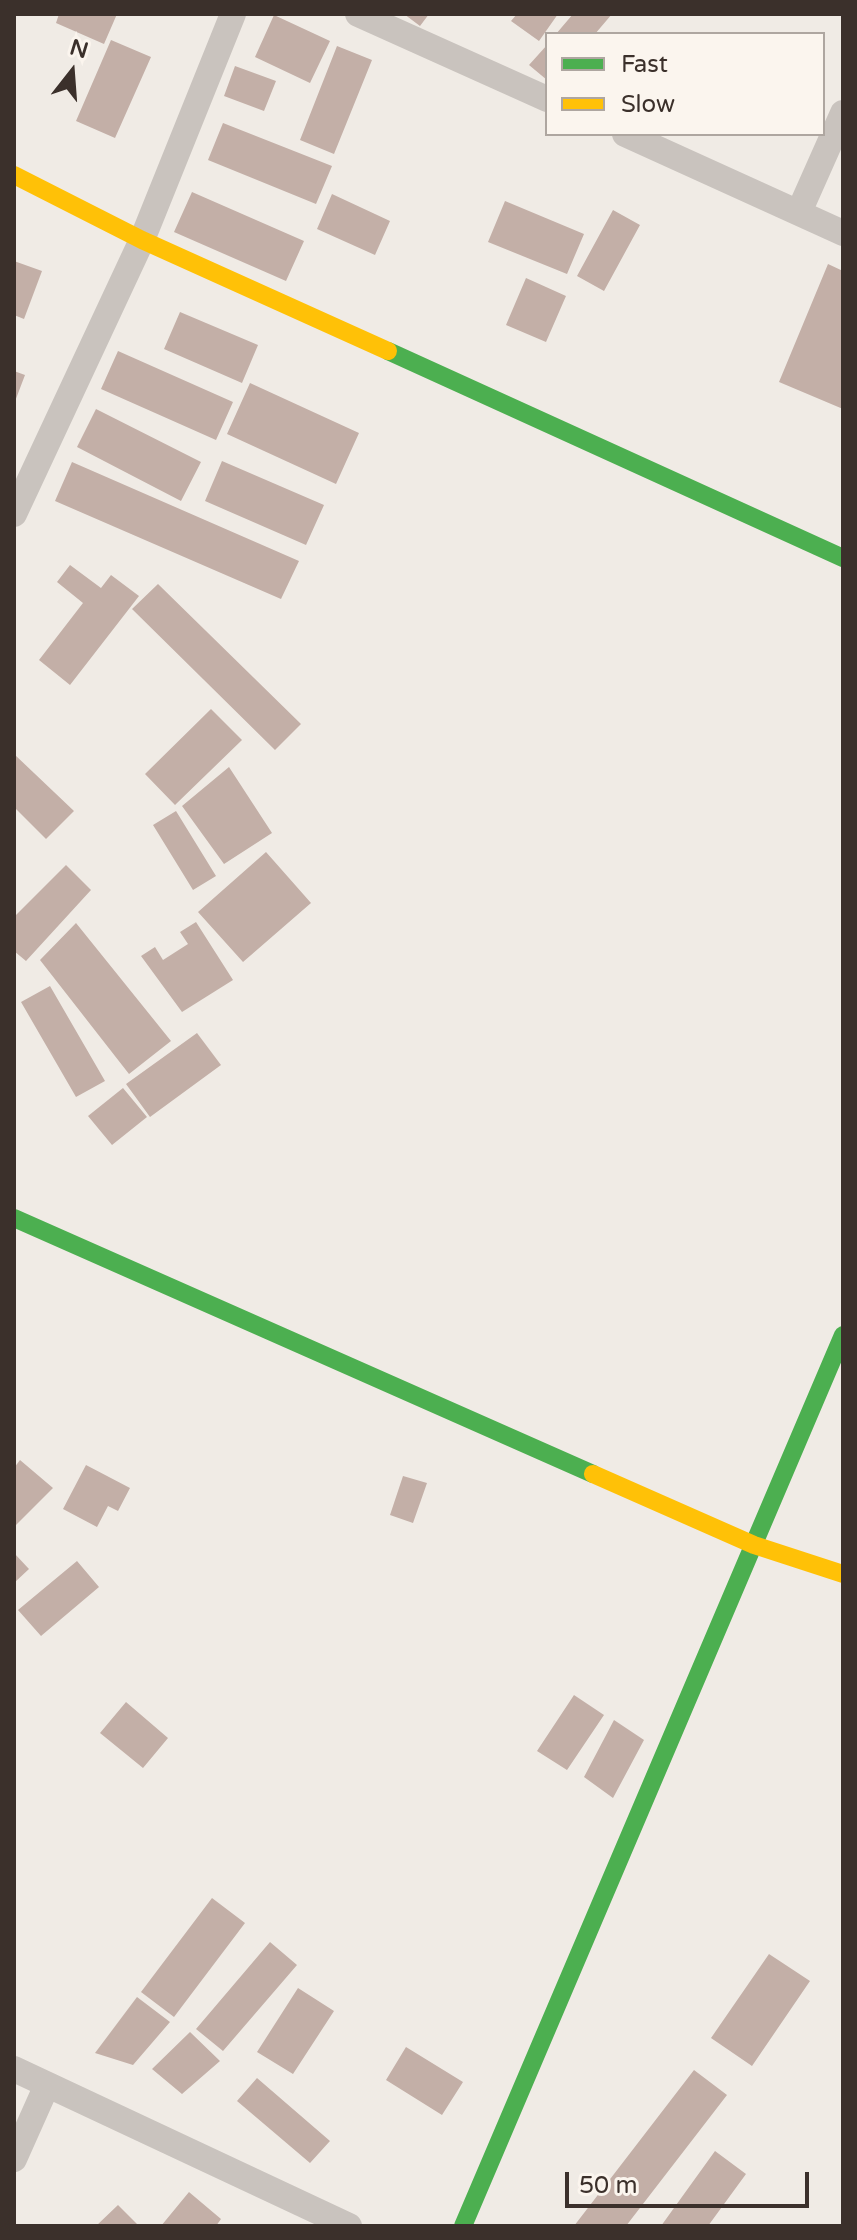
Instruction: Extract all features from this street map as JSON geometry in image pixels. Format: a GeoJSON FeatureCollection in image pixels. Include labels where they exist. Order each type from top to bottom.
{"type":"FeatureCollection","features":[{"type":"Feature","properties":{"kind":"street"},"geometry":{"type":"LineString","coordinates":[[14,514],[142,240],[233,14]]}},
{"type":"Feature","properties":{"kind":"street"},"geometry":{"type":"LineString","coordinates":[[358,14],[545,98]]}},
{"type":"Feature","properties":{"kind":"street"},"geometry":{"type":"LineString","coordinates":[[799,212],[843,113]]}},
{"type":"Feature","properties":{"kind":"street"},"geometry":{"type":"LineString","coordinates":[[629,136],[843,233]]}},
{"type":"Feature","properties":{"kind":"street"},"geometry":{"type":"LineString","coordinates":[[14,175],[142,240],[843,558]]}},
{"type":"Feature","properties":{"kind":"street"},"geometry":{"type":"LineString","coordinates":[[14,1218],[754,1545],[843,1574]]}},
{"type":"Feature","properties":{"kind":"street"},"geometry":{"type":"LineString","coordinates":[[463,2226],[843,1335]]}},
{"type":"Feature","properties":{"kind":"street"},"geometry":{"type":"LineString","coordinates":[[14,2069],[349,2226]]}},
{"type":"Feature","properties":{"kind":"street"},"geometry":{"type":"LineString","coordinates":[[14,2159],[47,2085]]}},
{"type":"Feature","properties":{"kind":"building"},"geometry":{"type":"Polygon","coordinates":[[[59,14],[117,14],[104,44],[56,23],[59,14]]]}},
{"type":"Feature","properties":{"kind":"building"},"geometry":{"type":"Polygon","coordinates":[[[404,14],[429,14],[420,26],[404,14]]]}},
{"type":"Feature","properties":{"kind":"building"},"geometry":{"type":"Polygon","coordinates":[[[517,14],[558,14],[539,41],[511,21],[517,14]]]}},
{"type":"Feature","properties":{"kind":"building"},"geometry":{"type":"Polygon","coordinates":[[[573,14],[612,14],[597,32],[558,32],[573,14]]]}},
{"type":"Feature","properties":{"kind":"building"},"geometry":{"type":"Polygon","coordinates":[[[274,15],[330,41],[310,83],[255,57],[274,15]]]}},
{"type":"Feature","properties":{"kind":"building"},"geometry":{"type":"Polygon","coordinates":[[[111,40],[151,57],[115,138],[76,121],[111,40]]]}},
{"type":"Feature","properties":{"kind":"building"},"geometry":{"type":"Polygon","coordinates":[[[337,46],[372,60],[334,154],[300,140],[337,46]]]}},
{"type":"Feature","properties":{"kind":"building"},"geometry":{"type":"Polygon","coordinates":[[[545,47],[545,78],[529,65],[545,47]]]}},
{"type":"Feature","properties":{"kind":"building"},"geometry":{"type":"Polygon","coordinates":[[[235,66],[276,81],[264,111],[224,96],[235,66]]]}},
{"type":"Feature","properties":{"kind":"building"},"geometry":{"type":"Polygon","coordinates":[[[223,123],[332,166],[316,204],[208,160],[223,123]]]}},
{"type":"Feature","properties":{"kind":"building"},"geometry":{"type":"Polygon","coordinates":[[[192,192],[304,241],[286,281],[174,232],[192,192]]]}},
{"type":"Feature","properties":{"kind":"building"},"geometry":{"type":"Polygon","coordinates":[[[332,194],[390,221],[375,255],[317,229],[332,194]]]}},
{"type":"Feature","properties":{"kind":"building"},"geometry":{"type":"Polygon","coordinates":[[[505,201],[584,234],[567,274],[488,242],[505,201]]]}},
{"type":"Feature","properties":{"kind":"building"},"geometry":{"type":"Polygon","coordinates":[[[613,210],[640,225],[604,291],[577,276],[613,210]]]}},
{"type":"Feature","properties":{"kind":"building"},"geometry":{"type":"Polygon","coordinates":[[[14,261],[42,271],[24,319],[14,315],[14,261]]]}},
{"type":"Feature","properties":{"kind":"building"},"geometry":{"type":"Polygon","coordinates":[[[828,264],[843,271],[843,409],[779,382],[828,264]]]}},
{"type":"Feature","properties":{"kind":"building"},"geometry":{"type":"Polygon","coordinates":[[[526,278],[566,296],[546,342],[506,325],[526,278]]]}},
{"type":"Feature","properties":{"kind":"building"},"geometry":{"type":"Polygon","coordinates":[[[180,312],[258,345],[242,383],[164,349],[180,312]]]}},
{"type":"Feature","properties":{"kind":"building"},"geometry":{"type":"Polygon","coordinates":[[[118,351],[233,402],[216,440],[101,389],[118,351]]]}},
{"type":"Feature","properties":{"kind":"building"},"geometry":{"type":"Polygon","coordinates":[[[14,371],[25,375],[14,404],[14,371]]]}},
{"type":"Feature","properties":{"kind":"building"},"geometry":{"type":"Polygon","coordinates":[[[250,383],[359,433],[336,484],[227,434],[250,383]]]}},
{"type":"Feature","properties":{"kind":"building"},"geometry":{"type":"Polygon","coordinates":[[[96,409],[201,462],[181,501],[77,447],[96,409]]]}},
{"type":"Feature","properties":{"kind":"building"},"geometry":{"type":"Polygon","coordinates":[[[222,461],[324,505],[306,545],[205,501],[222,461]]]}},
{"type":"Feature","properties":{"kind":"building"},"geometry":{"type":"Polygon","coordinates":[[[72,462],[299,561],[281,599],[55,501],[72,462]]]}},
{"type":"Feature","properties":{"kind":"building"},"geometry":{"type":"Polygon","coordinates":[[[70,565],[101,588],[111,575],[139,596],[70,685],[39,660],[83,603],[57,582],[70,565]]]}},
{"type":"Feature","properties":{"kind":"building"},"geometry":{"type":"Polygon","coordinates":[[[158,584],[301,724],[275,750],[132,609],[158,584]]]}},
{"type":"Feature","properties":{"kind":"building"},"geometry":{"type":"Polygon","coordinates":[[[211,709],[242,740],[175,805],[145,774],[211,709]]]}},
{"type":"Feature","properties":{"kind":"building"},"geometry":{"type":"Polygon","coordinates":[[[14,754],[74,811],[46,839],[14,807],[14,754]]]}},
{"type":"Feature","properties":{"kind":"building"},"geometry":{"type":"Polygon","coordinates":[[[229,767],[272,833],[224,864],[182,806],[229,767]]]}},
{"type":"Feature","properties":{"kind":"building"},"geometry":{"type":"Polygon","coordinates":[[[176,811],[216,876],[193,890],[153,825],[176,811]]]}},
{"type":"Feature","properties":{"kind":"building"},"geometry":{"type":"Polygon","coordinates":[[[266,852],[311,903],[243,962],[198,912],[266,852]]]}},
{"type":"Feature","properties":{"kind":"building"},"geometry":{"type":"Polygon","coordinates":[[[66,865],[91,890],[26,961],[14,951],[14,917],[66,865]]]}},
{"type":"Feature","properties":{"kind":"building"},"geometry":{"type":"Polygon","coordinates":[[[196,922],[233,980],[182,1012],[141,956],[155,947],[163,960],[188,944],[180,932],[196,922]]]}},
{"type":"Feature","properties":{"kind":"building"},"geometry":{"type":"Polygon","coordinates":[[[76,923],[171,1041],[129,1074],[40,960],[76,923]]]}},
{"type":"Feature","properties":{"kind":"building"},"geometry":{"type":"Polygon","coordinates":[[[50,986],[105,1081],[76,1097],[21,1002],[50,986]]]}},
{"type":"Feature","properties":{"kind":"building"},"geometry":{"type":"Polygon","coordinates":[[[197,1033],[221,1065],[150,1117],[126,1084],[197,1033]]]}},
{"type":"Feature","properties":{"kind":"building"},"geometry":{"type":"Polygon","coordinates":[[[123,1088],[147,1117],[112,1145],[88,1116],[123,1088]]]}},
{"type":"Feature","properties":{"kind":"building"},"geometry":{"type":"Polygon","coordinates":[[[20,1460],[53,1488],[14,1527],[14,1468],[20,1460]]]}},
{"type":"Feature","properties":{"kind":"building"},"geometry":{"type":"Polygon","coordinates":[[[86,1465],[130,1488],[118,1511],[108,1506],[97,1527],[63,1509],[86,1465]]]}},
{"type":"Feature","properties":{"kind":"building"},"geometry":{"type":"Polygon","coordinates":[[[403,1476],[427,1483],[413,1523],[390,1515],[403,1476]]]}},
{"type":"Feature","properties":{"kind":"building"},"geometry":{"type":"Polygon","coordinates":[[[14,1553],[29,1569],[14,1583],[14,1553]]]}},
{"type":"Feature","properties":{"kind":"building"},"geometry":{"type":"Polygon","coordinates":[[[77,1561],[99,1587],[41,1636],[18,1610],[77,1561]]]}},
{"type":"Feature","properties":{"kind":"building"},"geometry":{"type":"Polygon","coordinates":[[[574,1695],[604,1715],[567,1770],[537,1751],[574,1695]]]}},
{"type":"Feature","properties":{"kind":"building"},"geometry":{"type":"Polygon","coordinates":[[[126,1702],[168,1738],[143,1768],[100,1733],[126,1702]]]}},
{"type":"Feature","properties":{"kind":"building"},"geometry":{"type":"Polygon","coordinates":[[[614,1720],[644,1740],[613,1798],[584,1777],[614,1720]]]}},
{"type":"Feature","properties":{"kind":"building"},"geometry":{"type":"Polygon","coordinates":[[[212,1898],[245,1923],[174,2017],[141,1992],[212,1898]]]}},
{"type":"Feature","properties":{"kind":"building"},"geometry":{"type":"Polygon","coordinates":[[[270,1942],[297,1965],[223,2051],[196,2029],[270,1942]]]}},
{"type":"Feature","properties":{"kind":"building"},"geometry":{"type":"Polygon","coordinates":[[[769,1954],[810,1981],[752,2066],[711,2038],[769,1954]]]}},
{"type":"Feature","properties":{"kind":"building"},"geometry":{"type":"Polygon","coordinates":[[[298,1988],[334,2011],[293,2074],[257,2052],[298,1988]]]}},
{"type":"Feature","properties":{"kind":"building"},"geometry":{"type":"Polygon","coordinates":[[[137,1997],[170,2022],[133,2065],[95,2053],[137,1997]]]}},
{"type":"Feature","properties":{"kind":"building"},"geometry":{"type":"Polygon","coordinates":[[[190,2032],[220,2061],[182,2094],[152,2069],[190,2032]]]}},
{"type":"Feature","properties":{"kind":"building"},"geometry":{"type":"Polygon","coordinates":[[[406,2047],[463,2082],[442,2115],[386,2080],[406,2047]]]}},
{"type":"Feature","properties":{"kind":"building"},"geometry":{"type":"Polygon","coordinates":[[[694,2070],[727,2095],[626,2226],[574,2226],[694,2070]]]}},
{"type":"Feature","properties":{"kind":"building"},"geometry":{"type":"Polygon","coordinates":[[[257,2078],[330,2141],[310,2163],[237,2101],[257,2078]]]}},
{"type":"Feature","properties":{"kind":"building"},"geometry":{"type":"Polygon","coordinates":[[[715,2151],[746,2174],[708,2226],[661,2226],[715,2151]]]}},
{"type":"Feature","properties":{"kind":"building"},"geometry":{"type":"Polygon","coordinates":[[[189,2192],[221,2219],[216,2226],[161,2226],[189,2192]]]}},
{"type":"Feature","properties":{"kind":"building"},"geometry":{"type":"Polygon","coordinates":[[[118,2205],[139,2226],[96,2226],[118,2205]]]}},
{"type":"Feature","properties":{"kind":"traffic: fast"},"geometry":{"type":"LineString","coordinates":[[388,351],[843,558]]}},
{"type":"Feature","properties":{"kind":"traffic: fast"},"geometry":{"type":"LineString","coordinates":[[14,1218],[593,1474]]}},
{"type":"Feature","properties":{"kind":"traffic: fast"},"geometry":{"type":"LineString","coordinates":[[463,2226],[843,1335]]}},
{"type":"Feature","properties":{"kind":"traffic: slow"},"geometry":{"type":"LineString","coordinates":[[14,175],[142,240],[388,351]]}},
{"type":"Feature","properties":{"kind":"traffic: slow"},"geometry":{"type":"LineString","coordinates":[[593,1474],[754,1545],[843,1574]]}}]}
